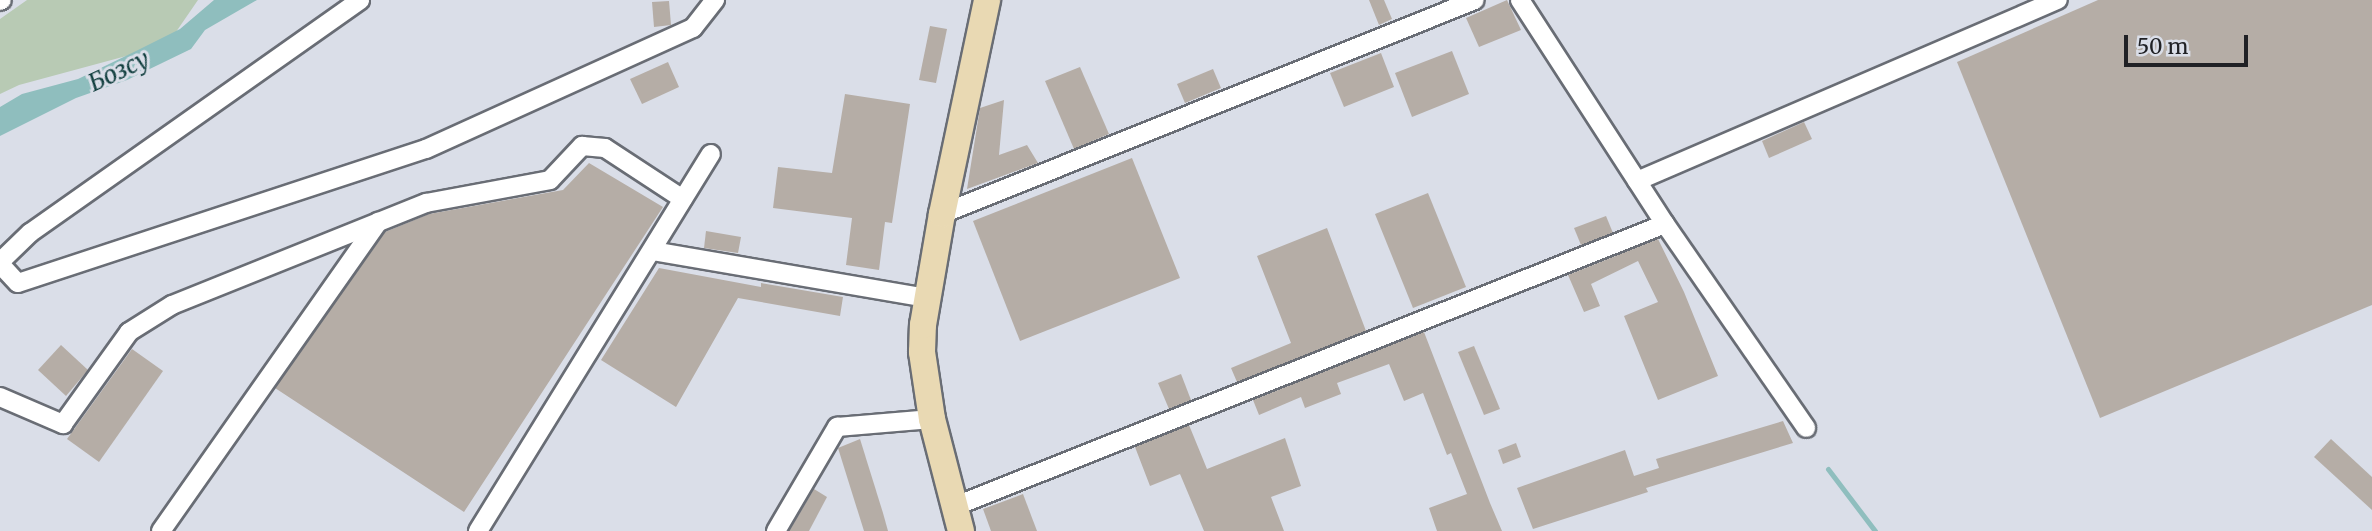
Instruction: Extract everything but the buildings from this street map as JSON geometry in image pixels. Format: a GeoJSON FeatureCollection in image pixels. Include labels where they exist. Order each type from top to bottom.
{"type":"FeatureCollection","features":[{"type":"Feature","properties":{"kind":"main road"},"geometry":{"type":"LineString","coordinates":[[957,519],[932,419],[922,352],[926,298],[987,0]]}},
{"type":"Feature","properties":{"kind":"street"},"geometry":{"type":"LineString","coordinates":[[360,0],[30,233],[0,263],[18,283],[426,149],[693,28],[715,0]]}},
{"type":"Feature","properties":{"kind":"street"},"geometry":{"type":"LineString","coordinates":[[942,214],[1475,0]]}},
{"type":"Feature","properties":{"kind":"street"},"geometry":{"type":"LineString","coordinates":[[1520,0],[1665,225],[1806,428]]}},
{"type":"Feature","properties":{"kind":"street"},"geometry":{"type":"LineString","coordinates":[[1637,181],[2058,0]]}},
{"type":"Feature","properties":{"kind":"street"},"geometry":{"type":"LineString","coordinates":[[0,397],[63,424],[129,332],[172,305],[426,203],[550,180],[582,146],[605,148],[683,199]]}},
{"type":"Feature","properties":{"kind":"street"},"geometry":{"type":"LineString","coordinates":[[478,531],[710,154]]}},
{"type":"Feature","properties":{"kind":"street"},"geometry":{"type":"LineString","coordinates":[[161,531],[378,222]]}},
{"type":"Feature","properties":{"kind":"street"},"geometry":{"type":"LineString","coordinates":[[957,519],[1665,225]]}},
{"type":"Feature","properties":{"kind":"street"},"geometry":{"type":"LineString","coordinates":[[652,251],[926,298]]}},
{"type":"Feature","properties":{"kind":"street"},"geometry":{"type":"LineString","coordinates":[[776,531],[837,427],[932,419]]}},
{"type":"Feature","properties":{"kind":"shaded area"},"geometry":{"type":"Polygon","coordinates":[[[27,0],[198,0],[167,45],[19,85],[0,94],[0,19],[27,0]]]}},
{"type":"Feature","properties":{"kind":"water","name":"Бозсу"},"geometry":{"type":"Polygon","coordinates":[[[214,0],[257,0],[205,30],[191,49],[127,80],[76,98],[0,136],[0,107],[22,94],[78,79],[180,29],[214,0]]]}},
{"type":"Feature","properties":{"kind":"waterway"},"geometry":{"type":"LineString","coordinates":[[1828,469],[1875,531]]}}]}
